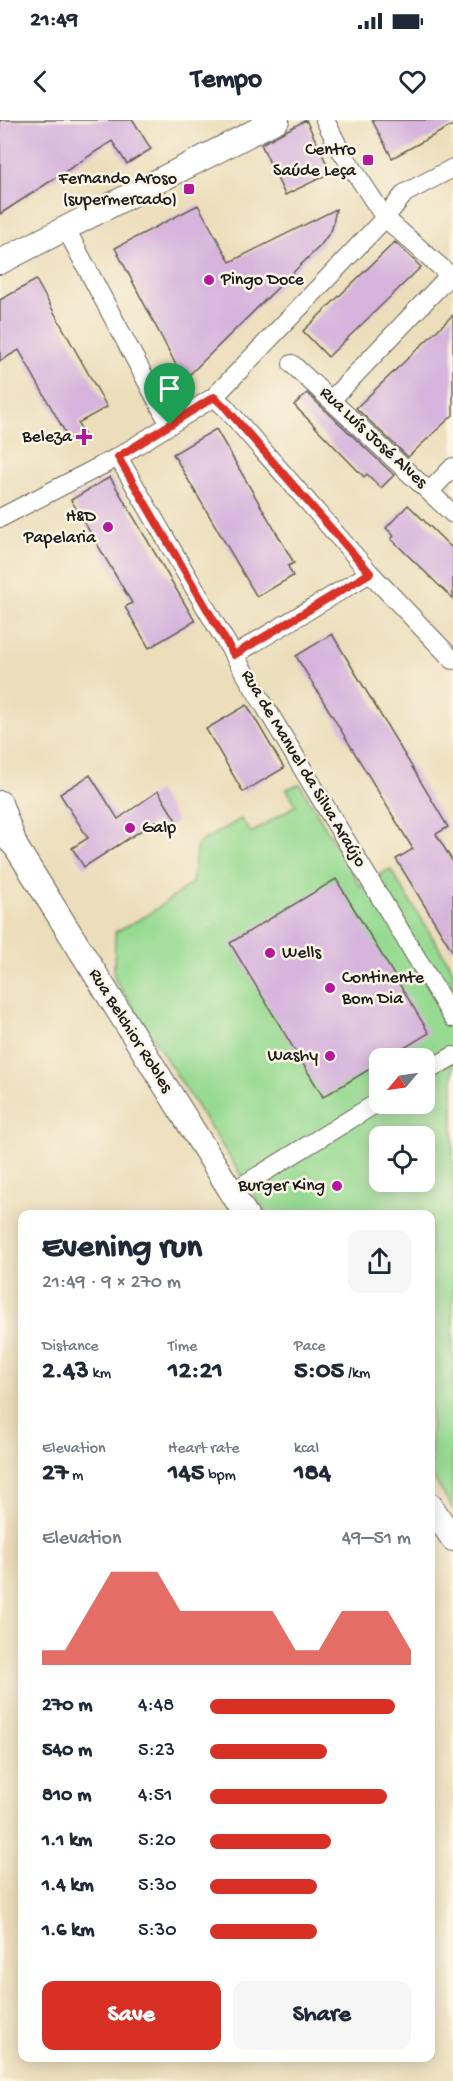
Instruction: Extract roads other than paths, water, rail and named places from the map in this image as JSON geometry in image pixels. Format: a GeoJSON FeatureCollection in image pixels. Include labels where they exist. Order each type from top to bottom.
{"type":"FeatureCollection","features":[{"type":"Feature","properties":{"kind":"main road"},"geometry":{"type":"LineString","coordinates":[[0,262],[277,120]]}},
{"type":"Feature","properties":{"kind":"main road","name":"Rua Belchior Robles"},"geometry":{"type":"LineString","coordinates":[[0,803],[8,838],[243,1210]]}},
{"type":"Feature","properties":{"kind":"main road"},"geometry":{"type":"LineString","coordinates":[[435,1512],[453,1539]]}},
{"type":"Feature","properties":{"kind":"street"},"geometry":{"type":"LineString","coordinates":[[325,120],[384,218],[452,276],[331,400]]}},
{"type":"Feature","properties":{"kind":"street"},"geometry":{"type":"LineString","coordinates":[[0,518],[118,457],[214,397],[405,193],[453,168]]}},
{"type":"Feature","properties":{"kind":"street"},"geometry":{"type":"LineString","coordinates":[[65,228],[170,425]]}},
{"type":"Feature","properties":{"kind":"street","name":"Rua Luís José Alves"},"geometry":{"type":"LineString","coordinates":[[292,364],[453,514]]}},
{"type":"Feature","properties":{"kind":"street"},"geometry":{"type":"LineString","coordinates":[[214,397],[370,573],[453,660]]}},
{"type":"Feature","properties":{"kind":"street","name":"Rua de Manuel da Silva Araújo"},"geometry":{"type":"LineString","coordinates":[[118,457],[234,655],[453,1018]]}},
{"type":"Feature","properties":{"kind":"street"},"geometry":{"type":"LineString","coordinates":[[430,491],[453,467]]}},
{"type":"Feature","properties":{"kind":"street"},"geometry":{"type":"LineString","coordinates":[[234,655],[370,573]]}},
{"type":"Feature","properties":{"kind":"street"},"geometry":{"type":"LineString","coordinates":[[435,1067],[453,1056]]}},
{"type":"Feature","properties":{"kind":"street"},"geometry":{"type":"LineString","coordinates":[[232,1192],[369,1108]]}},
{"type":"Feature","properties":{"kind":"place","name":"Centro Saúde Leça"},"geometry":{"type":"Point","coordinates":[368,160]}},
{"type":"Feature","properties":{"kind":"place","name":"Fernando Aroso (supermercado)"},"geometry":{"type":"Point","coordinates":[189,189]}},
{"type":"Feature","properties":{"kind":"place","name":"Pingo Doce"},"geometry":{"type":"Point","coordinates":[209,280]}},
{"type":"Feature","properties":{"kind":"place","name":"Beleza"},"geometry":{"type":"Point","coordinates":[84,437]}},
{"type":"Feature","properties":{"kind":"place","name":"H&D Papelaria"},"geometry":{"type":"Point","coordinates":[108,527]}},
{"type":"Feature","properties":{"kind":"place","name":"Galp"},"geometry":{"type":"Point","coordinates":[130,828]}},
{"type":"Feature","properties":{"kind":"place","name":"Wells"},"geometry":{"type":"Point","coordinates":[270,953]}},
{"type":"Feature","properties":{"kind":"place","name":"Continente Bom Dia"},"geometry":{"type":"Point","coordinates":[330,988]}},
{"type":"Feature","properties":{"kind":"place","name":"Washy"},"geometry":{"type":"Point","coordinates":[330,1056]}},
{"type":"Feature","properties":{"kind":"place","name":"Burger King"},"geometry":{"type":"Point","coordinates":[337,1186]}}]}
